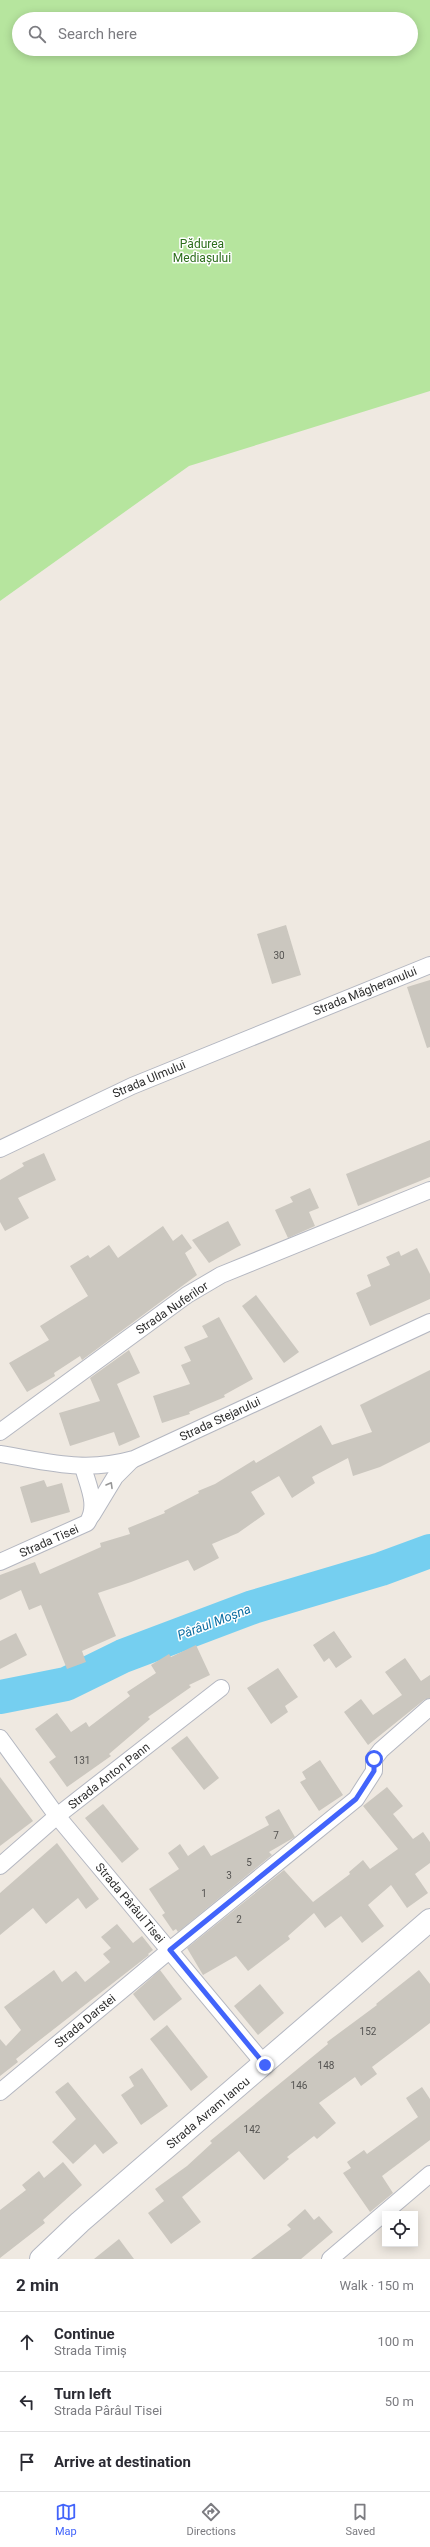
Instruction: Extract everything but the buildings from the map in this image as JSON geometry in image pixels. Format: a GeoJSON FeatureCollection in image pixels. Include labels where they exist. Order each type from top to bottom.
{"type":"FeatureCollection","features":[{"type":"Feature","properties":{"kind":"main road","name":"Strada Avram Iancu"},"geometry":{"type":"LineString","coordinates":[[41,2259],[80,2222],[265,2065],[430,1920]]}},
{"type":"Feature","properties":{"kind":"street","name":"Strada Măgheranului"},"geometry":{"type":"LineString","coordinates":[[301,1017],[430,965]]}},
{"type":"Feature","properties":{"kind":"street","name":"Strada Ulmului"},"geometry":{"type":"LineString","coordinates":[[0,1149],[132,1086],[301,1017]]}},
{"type":"Feature","properties":{"kind":"street","name":"Strada Nuferilor"},"geometry":{"type":"LineString","coordinates":[[0,1432],[187,1295],[221,1276],[430,1190]]}},
{"type":"Feature","properties":{"kind":"street","name":"Strada Stejarului"},"geometry":{"type":"LineString","coordinates":[[0,1454],[83,1467],[111,1465],[134,1459],[430,1322]]}},
{"type":"Feature","properties":{"kind":"street","name":"Strada Tisei"},"geometry":{"type":"LineString","coordinates":[[0,1562],[78,1529],[87,1523],[115,1477],[134,1459]]}},
{"type":"Feature","properties":{"kind":"street"},"geometry":{"type":"LineString","coordinates":[[83,1467],[93,1504],[92,1515]]}},
{"type":"Feature","properties":{"kind":"street","name":"Strada Anton Pann"},"geometry":{"type":"LineString","coordinates":[[0,1866],[58,1816],[221,1688]]}},
{"type":"Feature","properties":{"kind":"street","name":"Strada Darstei"},"geometry":{"type":"LineString","coordinates":[[0,2092],[170,1950],[356,1799],[374,1771],[374,1759],[381,1750],[430,1706]]}},
{"type":"Feature","properties":{"kind":"street","name":"Strada Pârâul Tisei"},"geometry":{"type":"LineString","coordinates":[[0,1738],[58,1816],[265,2065]]}},
{"type":"Feature","properties":{"kind":"street"},"geometry":{"type":"LineString","coordinates":[[330,2259],[430,2174]]}},
{"type":"Feature","properties":{"kind":"green space","name":"Pădurea Mediașului"},"geometry":{"type":"Polygon","coordinates":[[[0,0],[430,0],[430,391],[189,466],[0,601],[0,0]]]}},
{"type":"Feature","properties":{"kind":"waterway","name":"Pârâul Moșna"},"geometry":{"type":"LineString","coordinates":[[0,1697],[66,1684],[123,1656],[253,1607],[381,1569],[430,1551]]}},
{"type":"Feature","properties":{"kind":"route"},"geometry":{"type":"LineString","coordinates":[[265,2065],[170,1950],[356,1799],[366,1786],[374,1771],[374,1759]]}}]}
